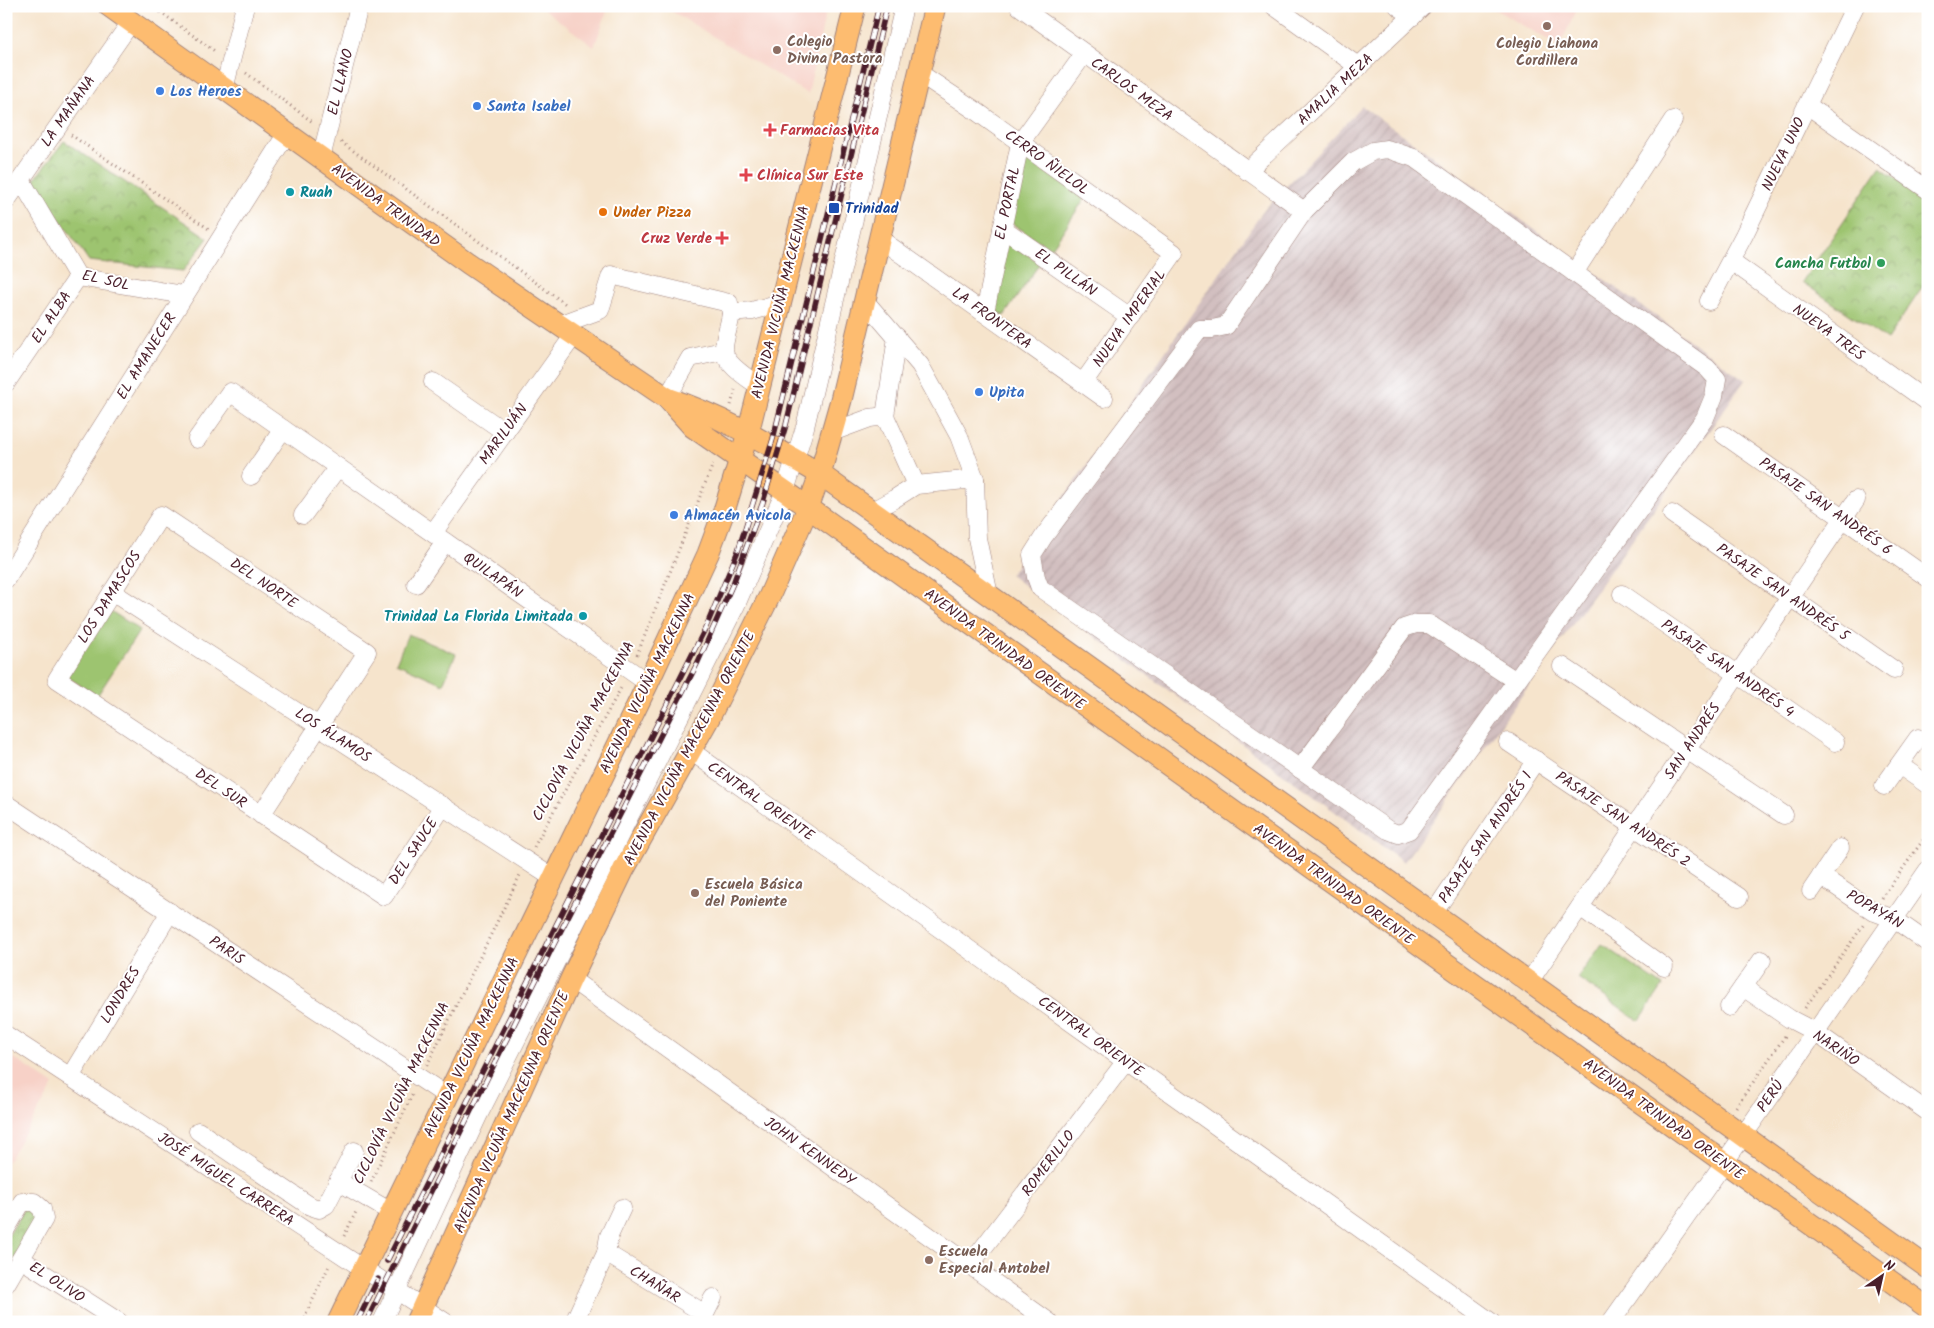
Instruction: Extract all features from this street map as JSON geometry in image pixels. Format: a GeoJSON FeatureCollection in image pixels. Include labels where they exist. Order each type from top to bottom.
{"type":"FeatureCollection","features":[{"type":"Feature","properties":{"kind":"main road","name":"AVENIDA TRINIDAD"},"geometry":{"type":"LineString","coordinates":[[109,6],[468,263],[667,398],[693,427],[740,461]]}},
{"type":"Feature","properties":{"kind":"main road","name":"AVENIDA VICUÑA MACKENNA"},"geometry":{"type":"LineString","coordinates":[[338,1322],[648,682],[708,554],[724,512],[748,433],[854,6]]}},
{"type":"Feature","properties":{"kind":"main road","name":"AVENIDA VICUÑA MACKENNA ORIENTE"},"geometry":{"type":"LineString","coordinates":[[419,1314],[571,979],[624,869],[691,751],[749,637],[808,508],[832,432],[935,6]]}},
{"type":"Feature","properties":{"kind":"main road","name":"AVENIDA TRINIDAD"},"geometry":{"type":"LineString","coordinates":[[667,398],[694,406],[729,411],[748,433]]}},
{"type":"Feature","properties":{"kind":"main road"},"geometry":{"type":"LineString","coordinates":[[748,433],[820,474],[1928,1268]]}},
{"type":"Feature","properties":{"kind":"main road","name":"AVENIDA TRINIDAD ORIENTE"},"geometry":{"type":"LineString","coordinates":[[740,461],[785,491],[1928,1308]]}},
{"type":"Feature","properties":{"kind":"street"},"geometry":{"type":"LineString","coordinates":[[224,88],[245,6]]}},
{"type":"Feature","properties":{"kind":"street","name":"EL LLANO"},"geometry":{"type":"LineString","coordinates":[[321,158],[360,6]]}},
{"type":"Feature","properties":{"kind":"street"},"geometry":{"type":"LineString","coordinates":[[382,1322],[482,1107],[713,653],[752,570],[785,491],[796,460],[811,405],[904,6]]}},
{"type":"Feature","properties":{"kind":"street","name":"CARLOS MEZA"},"geometry":{"type":"LineString","coordinates":[[1019,6],[1304,211]]}},
{"type":"Feature","properties":{"kind":"street"},"geometry":{"type":"LineString","coordinates":[[1274,6],[1359,67]]}},
{"type":"Feature","properties":{"kind":"street"},"geometry":{"type":"LineString","coordinates":[[1398,6],[1418,11]]}},
{"type":"Feature","properties":{"kind":"street","name":"NUEVA UNO"},"geometry":{"type":"LineString","coordinates":[[1709,300],[1731,261],[1855,6]]}},
{"type":"Feature","properties":{"kind":"street","name":"AMALIA MEZA"},"geometry":{"type":"LineString","coordinates":[[1247,171],[1418,11]]}},
{"type":"Feature","properties":{"kind":"street","name":"LA MAÑANA"},"geometry":{"type":"LineString","coordinates":[[6,201],[131,22]]}},
{"type":"Feature","properties":{"kind":"street","name":"EL PORTAL"},"geometry":{"type":"LineString","coordinates":[[985,312],[1020,143],[1084,54]]}},
{"type":"Feature","properties":{"kind":"street","name":"CERRO ÑIELOL"},"geometry":{"type":"LineString","coordinates":[[919,73],[1174,253]]}},
{"type":"Feature","properties":{"kind":"street"},"geometry":{"type":"LineString","coordinates":[[1807,105],[1928,190]]}},
{"type":"Feature","properties":{"kind":"street"},"geometry":{"type":"LineString","coordinates":[[1574,273],[1673,120]]}},
{"type":"Feature","properties":{"kind":"street","name":"EL AMANECER"},"geometry":{"type":"LineString","coordinates":[[6,578],[287,134]]}},
{"type":"Feature","properties":{"kind":"street"},"geometry":{"type":"LineString","coordinates":[[1387,149],[1414,158],[1707,368],[1717,380],[1714,396],[1705,418],[1409,830],[1398,834],[1388,830],[1040,588],[1032,555],[1044,536],[1199,329],[1226,326],[1304,211],[1353,162],[1373,151],[1387,149]]}},
{"type":"Feature","properties":{"kind":"street","name":"EL SOL"},"geometry":{"type":"LineString","coordinates":[[21,180],[78,276],[184,294]]}},
{"type":"Feature","properties":{"kind":"street","name":"EL PILLÁN"},"geometry":{"type":"LineString","coordinates":[[1002,228],[1130,317]]}},
{"type":"Feature","properties":{"kind":"street","name":"LA FRONTERA"},"geometry":{"type":"LineString","coordinates":[[880,238],[1104,398]]}},
{"type":"Feature","properties":{"kind":"street","name":"NUEVA IMPERIAL"},"geometry":{"type":"LineString","coordinates":[[1083,383],[1174,253]]}},
{"type":"Feature","properties":{"kind":"street","name":"NUEVA TRES"},"geometry":{"type":"LineString","coordinates":[[1731,261],[1928,402]]}},
{"type":"Feature","properties":{"kind":"street"},"geometry":{"type":"LineString","coordinates":[[567,330],[583,316],[600,310],[611,275],[729,303],[731,313],[723,351],[727,359],[740,372],[759,386]]}},
{"type":"Feature","properties":{"kind":"street","name":"EL ALBA"},"geometry":{"type":"LineString","coordinates":[[6,383],[78,276]]}},
{"type":"Feature","properties":{"kind":"street"},"geometry":{"type":"LineString","coordinates":[[865,301],[920,365],[958,436],[974,479],[977,538],[989,595]]}},
{"type":"Feature","properties":{"kind":"street"},"geometry":{"type":"LineString","coordinates":[[731,313],[752,311],[780,303]]}},
{"type":"Feature","properties":{"kind":"street","name":"MARILUÁN"},"geometry":{"type":"LineString","coordinates":[[416,584],[439,538],[567,330]]}},
{"type":"Feature","properties":{"kind":"street"},"geometry":{"type":"LineString","coordinates":[[897,337],[885,416],[916,485]]}},
{"type":"Feature","properties":{"kind":"street"},"geometry":{"type":"LineString","coordinates":[[667,398],[690,358],[723,351]]}},
{"type":"Feature","properties":{"kind":"street"},"geometry":{"type":"LineString","coordinates":[[433,382],[505,432]]}},
{"type":"Feature","properties":{"kind":"street","name":"QUILAPÁN"},"geometry":{"type":"LineString","coordinates":[[196,439],[230,392],[648,682]]}},
{"type":"Feature","properties":{"kind":"street"},"geometry":{"type":"LineString","coordinates":[[832,432],[870,418],[885,416]]}},
{"type":"Feature","properties":{"kind":"street"},"geometry":{"type":"LineString","coordinates":[[251,476],[283,429]]}},
{"type":"Feature","properties":{"kind":"street","name":"PASAJE SAN ANDRÉS 6"},"geometry":{"type":"LineString","coordinates":[[1724,435],[1928,578]]}},
{"type":"Feature","properties":{"kind":"street"},"geometry":{"type":"LineString","coordinates":[[303,515],[338,467]]}},
{"type":"Feature","properties":{"kind":"street"},"geometry":{"type":"LineString","coordinates":[[872,511],[916,485],[974,479]]}},
{"type":"Feature","properties":{"kind":"street","name":"SAN ANDRÉS"},"geometry":{"type":"LineString","coordinates":[[1529,982],[1856,500]]}},
{"type":"Feature","properties":{"kind":"street","name":"LOS DAMASCOS"},"geometry":{"type":"LineString","coordinates":[[57,679],[162,514]]}},
{"type":"Feature","properties":{"kind":"street","name":"DEL NORTE"},"geometry":{"type":"LineString","coordinates":[[162,514],[367,652],[319,726]]}},
{"type":"Feature","properties":{"kind":"street","name":"PASAJE SAN ANDRÉS 5"},"geometry":{"type":"LineString","coordinates":[[1672,514],[1894,670]]}},
{"type":"Feature","properties":{"kind":"street","name":"LOS ÁLAMOS"},"geometry":{"type":"LineString","coordinates":[[112,592],[553,878]]}},
{"type":"Feature","properties":{"kind":"street","name":"PASAJE SAN ANDRÉS 4"},"geometry":{"type":"LineString","coordinates":[[1622,594],[1835,742]]}},
{"type":"Feature","properties":{"kind":"street"},"geometry":{"type":"LineString","coordinates":[[1300,769],[1404,628],[1416,624],[1429,624],[1516,680]]}},
{"type":"Feature","properties":{"kind":"street"},"geometry":{"type":"LineString","coordinates":[[1562,666],[1784,814]]}},
{"type":"Feature","properties":{"kind":"street","name":"DEL SUR"},"geometry":{"type":"LineString","coordinates":[[57,679],[384,896]]}},
{"type":"Feature","properties":{"kind":"street"},"geometry":{"type":"LineString","coordinates":[[261,815],[319,726]]}},
{"type":"Feature","properties":{"kind":"street"},"geometry":{"type":"LineString","coordinates":[[1884,786],[1918,738]]}},
{"type":"Feature","properties":{"kind":"street","name":"PASAJE SAN ANDRÉS 2"},"geometry":{"type":"LineString","coordinates":[[1508,742],[1739,897]]}},
{"type":"Feature","properties":{"kind":"street","name":"CENTRAL ORIENTE"},"geometry":{"type":"LineString","coordinates":[[691,751],[1491,1322]]}},
{"type":"Feature","properties":{"kind":"street","name":"PASAJE SAN ANDRÉS 1"},"geometry":{"type":"LineString","coordinates":[[1433,914],[1536,760]]}},
{"type":"Feature","properties":{"kind":"street"},"geometry":{"type":"LineString","coordinates":[[1899,765],[1928,785]]}},
{"type":"Feature","properties":{"kind":"street","name":"PARIS"},"geometry":{"type":"LineString","coordinates":[[6,804],[447,1096]]}},
{"type":"Feature","properties":{"kind":"street","name":"DEL SAUCE"},"geometry":{"type":"LineString","coordinates":[[384,896],[443,806]]}},
{"type":"Feature","properties":{"kind":"street"},"geometry":{"type":"LineString","coordinates":[[1811,891],[1840,848]]}},
{"type":"Feature","properties":{"kind":"street","name":"PERÚ"},"geometry":{"type":"LineString","coordinates":[[1611,1322],[1928,870]]}},
{"type":"Feature","properties":{"kind":"street","name":"POPAYÁN"},"geometry":{"type":"LineString","coordinates":[[1822,876],[1873,911],[1894,919],[1928,943]]}},
{"type":"Feature","properties":{"kind":"street"},"geometry":{"type":"LineString","coordinates":[[1580,907],[1664,967]]}},
{"type":"Feature","properties":{"kind":"street","name":"LONDRES"},"geometry":{"type":"LineString","coordinates":[[70,1077],[170,912]]}},
{"type":"Feature","properties":{"kind":"street"},"geometry":{"type":"LineString","coordinates":[[1729,1007],[1762,960]]}},
{"type":"Feature","properties":{"kind":"street","name":"JOHN KENNEDY"},"geometry":{"type":"LineString","coordinates":[[571,979],[1049,1322]]}},
{"type":"Feature","properties":{"kind":"street","name":"NARIÑO"},"geometry":{"type":"LineString","coordinates":[[1743,986],[1795,1022],[1815,1032],[1928,1112]]}},
{"type":"Feature","properties":{"kind":"street","name":"JOSÉ MIGUEL CARRERA"},"geometry":{"type":"LineString","coordinates":[[6,1035],[397,1291],[419,1314],[445,1322]]}},
{"type":"Feature","properties":{"kind":"street","name":"ROMERILLO"},"geometry":{"type":"LineString","coordinates":[[970,1265],[1126,1061]]}},
{"type":"Feature","properties":{"kind":"street"},"geometry":{"type":"LineString","coordinates":[[198,1132],[310,1206],[319,1209],[326,1205],[354,1151]]}},
{"type":"Feature","properties":{"kind":"street"},"geometry":{"type":"LineString","coordinates":[[338,1181],[391,1212]]}},
{"type":"Feature","properties":{"kind":"street","name":"EL OLIVO"},"geometry":{"type":"LineString","coordinates":[[6,1229],[22,1202],[34,1202],[42,1209],[44,1219],[6,1284]]}},
{"type":"Feature","properties":{"kind":"street"},"geometry":{"type":"LineString","coordinates":[[574,1322],[606,1253],[609,1236],[622,1208]]}},
{"type":"Feature","properties":{"kind":"street","name":"CHAÑAR"},"geometry":{"type":"LineString","coordinates":[[606,1253],[703,1318]]}},
{"type":"Feature","properties":{"kind":"street","name":"EL OLIVO"},"geometry":{"type":"LineString","coordinates":[[21,1259],[119,1322]]}},
{"type":"Feature","properties":{"kind":"street"},"geometry":{"type":"LineString","coordinates":[[703,1318],[713,1298]]}},
{"type":"Feature","properties":{"kind":"path"},"geometry":{"type":"LineString","coordinates":[[152,6],[583,316]]}},
{"type":"Feature","properties":{"kind":"path"},"geometry":{"type":"LineString","coordinates":[[58,126],[221,237]]}},
{"type":"Feature","properties":{"kind":"path"},"geometry":{"type":"LineString","coordinates":[[729,411],[740,372]]}},
{"type":"Feature","properties":{"kind":"path"},"geometry":{"type":"LineString","coordinates":[[723,398],[729,411]]}},
{"type":"Feature","properties":{"kind":"path","name":"CICLOVÍA VICUÑA MACKENNA"},"geometry":{"type":"LineString","coordinates":[[302,1322],[526,861],[630,670],[712,468],[718,445]]}},
{"type":"Feature","properties":{"kind":"path"},"geometry":{"type":"LineString","coordinates":[[1724,1123],[1928,833]]}},
{"type":"Feature","properties":{"kind":"shaded area"},"geometry":{"type":"Polygon","coordinates":[[[540,6],[609,6],[594,47],[540,6]]]}},
{"type":"Feature","properties":{"kind":"shaded area","name":"Colegio Divina Pastora"},"geometry":{"type":"Polygon","coordinates":[[[663,6],[827,6],[808,94],[663,6]]]}},
{"type":"Feature","properties":{"kind":"shaded area","name":"Colegio Liahona Cordillera"},"geometry":{"type":"Polygon","coordinates":[[[1489,6],[1579,6],[1559,46],[1489,6]]]}},
{"type":"Feature","properties":{"kind":"shaded area"},"geometry":{"type":"Polygon","coordinates":[[[1362,106],[1745,380],[1404,862],[1010,575],[1264,210],[1362,106]]]}},
{"type":"Feature","properties":{"kind":"shaded area"},"geometry":{"type":"Polygon","coordinates":[[[6,1053],[54,1085],[6,1164],[6,1053]]]}},
{"type":"Feature","properties":{"kind":"green space"},"geometry":{"type":"Polygon","coordinates":[[[64,141],[208,238],[183,271],[89,261],[33,181],[64,141]]]}},
{"type":"Feature","properties":{"kind":"green space"},"geometry":{"type":"Polygon","coordinates":[[[1020,155],[1085,198],[1051,249],[1005,219],[1020,155]]]}},
{"type":"Feature","properties":{"kind":"green space"},"geometry":{"type":"Polygon","coordinates":[[[1880,167],[1928,200],[1928,279],[1887,340],[1802,282],[1880,167]]]}},
{"type":"Feature","properties":{"kind":"green space"},"geometry":{"type":"Polygon","coordinates":[[[1000,236],[1040,263],[1004,316],[985,303],[1000,236]]]}},
{"type":"Feature","properties":{"kind":"green space"},"geometry":{"type":"Polygon","coordinates":[[[109,610],[140,630],[97,696],[66,676],[109,610]]]}},
{"type":"Feature","properties":{"kind":"green space"},"geometry":{"type":"Polygon","coordinates":[[[408,634],[456,654],[443,684],[396,663],[408,634]]]}},
{"type":"Feature","properties":{"kind":"green space"},"geometry":{"type":"Polygon","coordinates":[[[1602,944],[1663,986],[1639,1021],[1578,978],[1602,944]]]}},
{"type":"Feature","properties":{"kind":"green space"},"geometry":{"type":"Polygon","coordinates":[[[25,1208],[41,1216],[6,1273],[6,1240],[25,1208]]]}},
{"type":"Feature","properties":{"kind":"railway"},"geometry":{"type":"LineString","coordinates":[[387,1261],[706,627],[738,551],[773,439],[879,6]]}},
{"type":"Feature","properties":{"kind":"railway"},"geometry":{"type":"LineString","coordinates":[[366,1322],[552,948],[698,662],[734,581],[763,502],[786,425],[887,6]]}},
{"type":"Feature","properties":{"kind":"railway"},"geometry":{"type":"LineString","coordinates":[[357,1322],[378,1279]]}},
{"type":"Feature","properties":{"kind":"place","name":"Colegio Liahona Cordillera"},"geometry":{"type":"Point","coordinates":[1547,26]}},
{"type":"Feature","properties":{"kind":"place","name":"Colegio Divina Pastora"},"geometry":{"type":"Point","coordinates":[777,50]}},
{"type":"Feature","properties":{"kind":"place","name":"Los Heroes"},"geometry":{"type":"Point","coordinates":[160,91]}},
{"type":"Feature","properties":{"kind":"place","name":"Santa Isabel"},"geometry":{"type":"Point","coordinates":[477,106]}},
{"type":"Feature","properties":{"kind":"place","name":"Farmacias Vita"},"geometry":{"type":"Point","coordinates":[770,130]}},
{"type":"Feature","properties":{"kind":"place","name":"Clínica Sur Este"},"geometry":{"type":"Point","coordinates":[746,175]}},
{"type":"Feature","properties":{"kind":"place","name":"Ruah"},"geometry":{"type":"Point","coordinates":[290,192]}},
{"type":"Feature","properties":{"kind":"place","name":"Trinidad"},"geometry":{"type":"Point","coordinates":[834,208]}},
{"type":"Feature","properties":{"kind":"place","name":"Under Pizza"},"geometry":{"type":"Point","coordinates":[603,212]}},
{"type":"Feature","properties":{"kind":"place","name":"Cruz Verde"},"geometry":{"type":"Point","coordinates":[722,238]}},
{"type":"Feature","properties":{"kind":"place","name":"Cancha Futbol"},"geometry":{"type":"Point","coordinates":[1881,263]}},
{"type":"Feature","properties":{"kind":"place","name":"Upita"},"geometry":{"type":"Point","coordinates":[979,392]}},
{"type":"Feature","properties":{"kind":"place","name":"Almacén Avicola"},"geometry":{"type":"Point","coordinates":[674,515]}},
{"type":"Feature","properties":{"kind":"place","name":"Trinidad La Florida Limitada"},"geometry":{"type":"Point","coordinates":[583,616]}},
{"type":"Feature","properties":{"kind":"place","name":"Escuela Básica del Poniente"},"geometry":{"type":"Point","coordinates":[695,893]}},
{"type":"Feature","properties":{"kind":"place","name":"Escuela Especial Antobel"},"geometry":{"type":"Point","coordinates":[929,1260]}}]}
